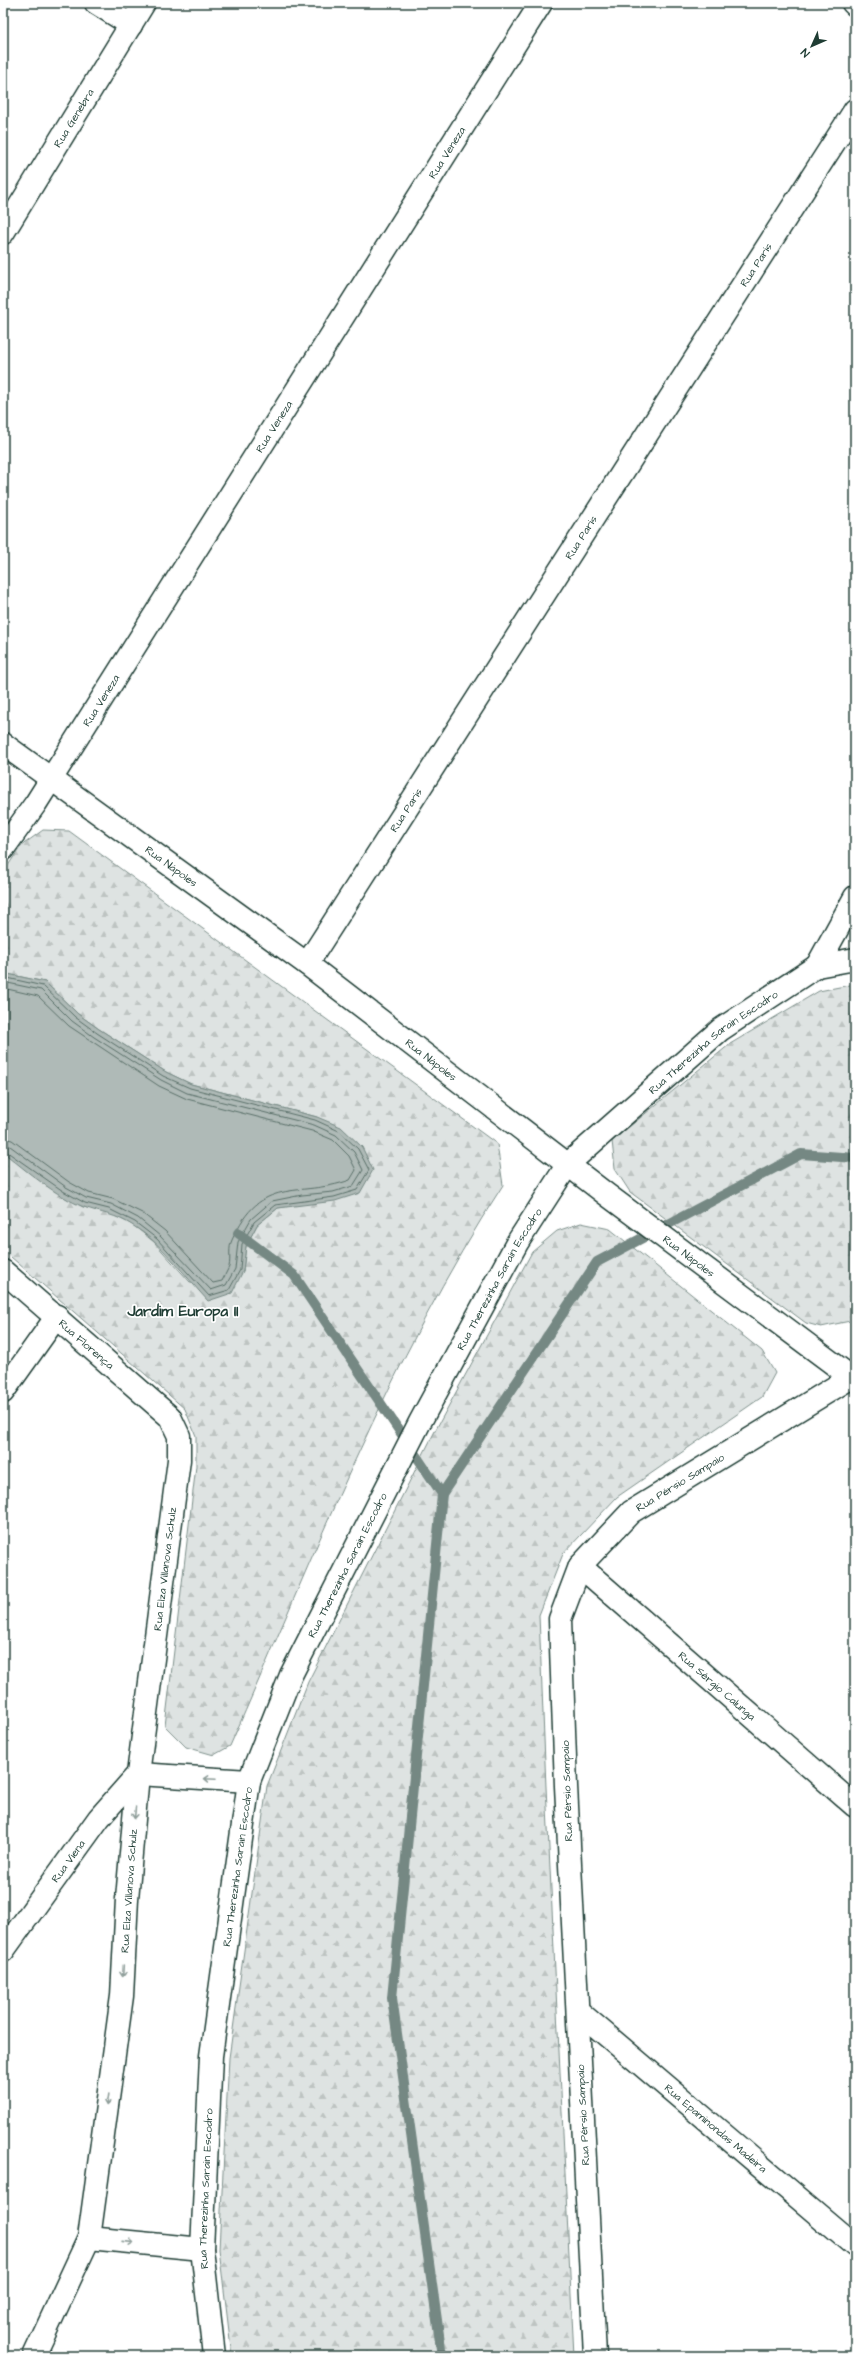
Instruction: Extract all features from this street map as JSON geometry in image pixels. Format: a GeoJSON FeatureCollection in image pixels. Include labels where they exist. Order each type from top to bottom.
{"type":"FeatureCollection","features":[{"type":"Feature","properties":{"kind":"street"},"geometry":{"type":"LineString","coordinates":[[96,3],[131,25]]}},
{"type":"Feature","properties":{"kind":"street","name":"Rua Genebra"},"geometry":{"type":"LineString","coordinates":[[3,233],[144,3]]}},
{"type":"Feature","properties":{"kind":"street","name":"Rua Veneza"},"geometry":{"type":"LineString","coordinates":[[3,849],[51,780],[542,3]]}},
{"type":"Feature","properties":{"kind":"street","name":"Rua Paris"},"geometry":{"type":"LineString","coordinates":[[307,964],[855,110]]}},
{"type":"Feature","properties":{"kind":"street","name":"Rua Nápoles"},"geometry":{"type":"LineString","coordinates":[[3,744],[307,964],[636,1216],[854,1377]]}},
{"type":"Feature","properties":{"kind":"street"},"geometry":{"type":"LineString","coordinates":[[817,966],[855,897]]}},
{"type":"Feature","properties":{"kind":"street","name":"Rua Therezinha Sarain Escodro"},"geometry":{"type":"LineString","coordinates":[[214,2356],[202,2249],[211,2056],[249,1781],[292,1675],[420,1422],[517,1243],[568,1164],[720,1030],[817,966],[855,958]]}},
{"type":"Feature","properties":{"kind":"street","name":"Rua Florença"},"geometry":{"type":"LineString","coordinates":[[3,1271],[57,1316],[170,1417]]}},
{"type":"Feature","properties":{"kind":"street"},"geometry":{"type":"LineString","coordinates":[[3,1392],[57,1316]]}},
{"type":"Feature","properties":{"kind":"street","name":"Rua Pérsio Sampaio"},"geometry":{"type":"LineString","coordinates":[[596,2356],[566,1786],[560,1619],[580,1566],[631,1512],[854,1377]]}},
{"type":"Feature","properties":{"kind":"street","name":"Rua Elza Villanova Schulz"},"geometry":{"type":"LineString","coordinates":[[34,2356],[89,2238],[122,1996],[127,1899],[138,1774],[179,1460],[179,1436],[170,1417]]}},
{"type":"Feature","properties":{"kind":"street","name":"Rua Sérgio Calunga"},"geometry":{"type":"LineString","coordinates":[[580,1566],[855,1806]]}},
{"type":"Feature","properties":{"kind":"street"},"geometry":{"type":"LineString","coordinates":[[138,1774],[249,1781]]}},
{"type":"Feature","properties":{"kind":"street","name":"Rua Viena"},"geometry":{"type":"LineString","coordinates":[[3,1951],[99,1818],[138,1774]]}},
{"type":"Feature","properties":{"kind":"street","name":"Rua Epaminondas Madeira"},"geometry":{"type":"LineString","coordinates":[[578,2011],[855,2246]]}},
{"type":"Feature","properties":{"kind":"street"},"geometry":{"type":"LineString","coordinates":[[89,2238],[202,2249]]}},
{"type":"Feature","properties":{"kind":"green space"},"geometry":{"type":"Polygon","coordinates":[[[43,830],[69,831],[497,1144],[503,1185],[462,1252],[424,1320],[389,1389],[323,1531],[230,1746],[214,1755],[186,1747],[165,1726],[196,1466],[196,1436],[185,1409],[3,1250],[3,1152],[61,1195],[83,1207],[107,1212],[133,1225],[154,1242],[190,1282],[243,1271],[246,1246],[257,1225],[278,1208],[303,1204],[317,1117],[191,1084],[166,1072],[99,1029],[78,1014],[45,982],[3,973],[3,873],[21,846],[43,830]]]}},
{"type":"Feature","properties":{"kind":"green space"},"geometry":{"type":"Polygon","coordinates":[[[855,984],[855,1320],[821,1327],[806,1323],[630,1192],[615,1169],[612,1141],[730,1044],[819,991],[855,984]]]}},
{"type":"Feature","properties":{"kind":"green space"},"geometry":{"type":"Polygon","coordinates":[[[581,1223],[610,1229],[762,1351],[775,1373],[762,1397],[617,1497],[563,1554],[539,1615],[574,2356],[232,2356],[219,2249],[229,2058],[267,1786],[308,1682],[435,1431],[532,1252],[557,1231],[581,1223]]]}},
{"type":"Feature","properties":{"kind":"water"},"geometry":{"type":"Polygon","coordinates":[[[3,973],[45,982],[78,1014],[99,1029],[166,1072],[191,1084],[317,1117],[341,1127],[362,1147],[373,1170],[360,1193],[335,1201],[278,1208],[257,1225],[246,1246],[243,1271],[232,1293],[208,1301],[163,1250],[143,1232],[121,1219],[84,1207],[63,1197],[3,1152],[3,973]]]}},
{"type":"Feature","properties":{"kind":"waterway"},"geometry":{"type":"LineString","coordinates":[[442,1494],[597,1262],[801,1154],[855,1158]]}},
{"type":"Feature","properties":{"kind":"waterway"},"geometry":{"type":"LineString","coordinates":[[238,1233],[294,1275],[442,1494],[392,1998],[442,2356]]}},
{"type":"Feature","properties":{"kind":"district","name":"Jardim Europa II"},"geometry":{"type":"Point","coordinates":[183,1311]}}]}
